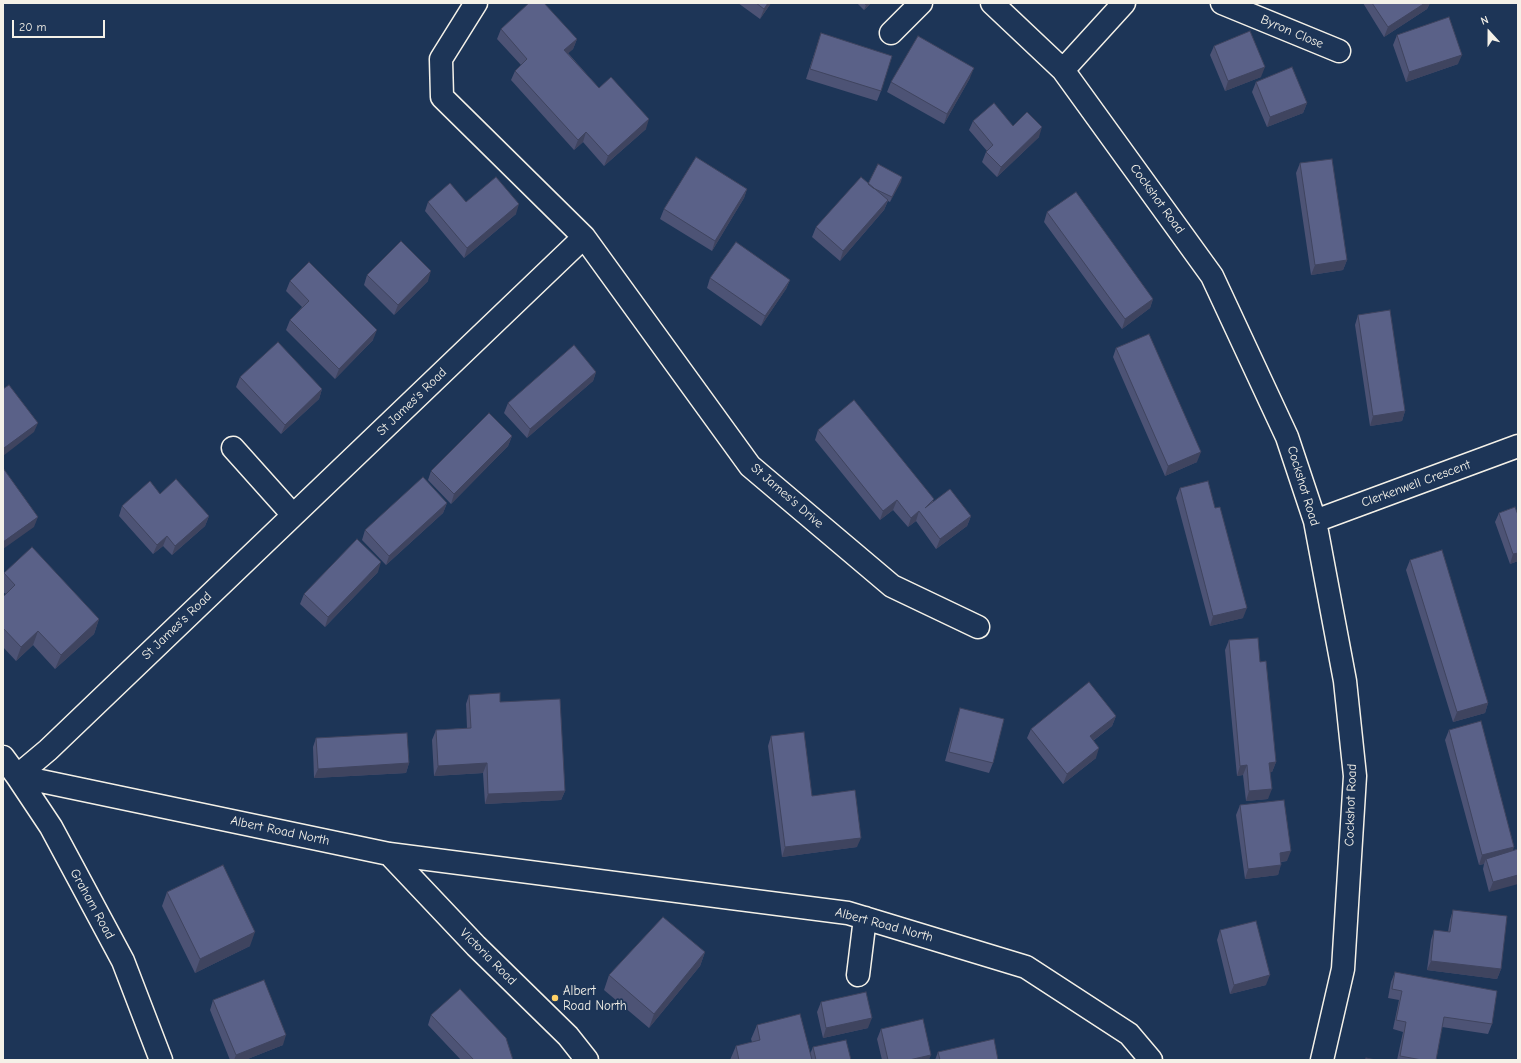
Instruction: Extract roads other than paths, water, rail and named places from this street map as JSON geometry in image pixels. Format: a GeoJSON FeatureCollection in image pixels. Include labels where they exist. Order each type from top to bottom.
{"type":"FeatureCollection","features":[{"type":"Feature","properties":{"kind":"street"},"geometry":{"type":"LineString","coordinates":[[476,3],[441,59],[442,97],[584,237]]}},
{"type":"Feature","properties":{"kind":"street"},"geometry":{"type":"LineString","coordinates":[[891,33],[921,3]]}},
{"type":"Feature","properties":{"kind":"street","name":"Cockshot Road"},"geometry":{"type":"LineString","coordinates":[[992,3],[1063,70],[1212,276],[1287,437],[1315,521],[1346,681],[1354,776],[1343,969],[1322,1060]]}},
{"type":"Feature","properties":{"kind":"street"},"geometry":{"type":"LineString","coordinates":[[1063,70],[1124,3]]}},
{"type":"Feature","properties":{"kind":"street","name":"Byron Close"},"geometry":{"type":"LineString","coordinates":[[1222,3],[1339,51]]}},
{"type":"Feature","properties":{"kind":"street","name":"St James's Road"},"geometry":{"type":"LineString","coordinates":[[8,766],[48,750],[584,237]]}},
{"type":"Feature","properties":{"kind":"street","name":"St James's Drive"},"geometry":{"type":"LineString","coordinates":[[584,237],[750,466],[892,586],[978,627]]}},
{"type":"Feature","properties":{"kind":"street","name":"Clerkenwell Crescent"},"geometry":{"type":"LineString","coordinates":[[1315,521],[1518,446]]}},
{"type":"Feature","properties":{"kind":"street"},"geometry":{"type":"LineString","coordinates":[[233,448],[293,515]]}},
{"type":"Feature","properties":{"kind":"street","name":"Albert Road North"},"geometry":{"type":"LineString","coordinates":[[8,766],[389,854],[848,913],[1026,967],[1129,1034],[1151,1060]]}},
{"type":"Feature","properties":{"kind":"street","name":"Graham Road"},"geometry":{"type":"LineString","coordinates":[[8,766],[50,828],[124,961],[161,1060]]}},
{"type":"Feature","properties":{"kind":"street","name":"Victoria Road"},"geometry":{"type":"LineString","coordinates":[[389,854],[476,946],[568,1036],[587,1060]]}},
{"type":"Feature","properties":{"kind":"street"},"geometry":{"type":"LineString","coordinates":[[858,975],[865,918]]}},
{"type":"Feature","properties":{"kind":"place","name":"Albert Road North"},"geometry":{"type":"Point","coordinates":[555,998]}}]}
